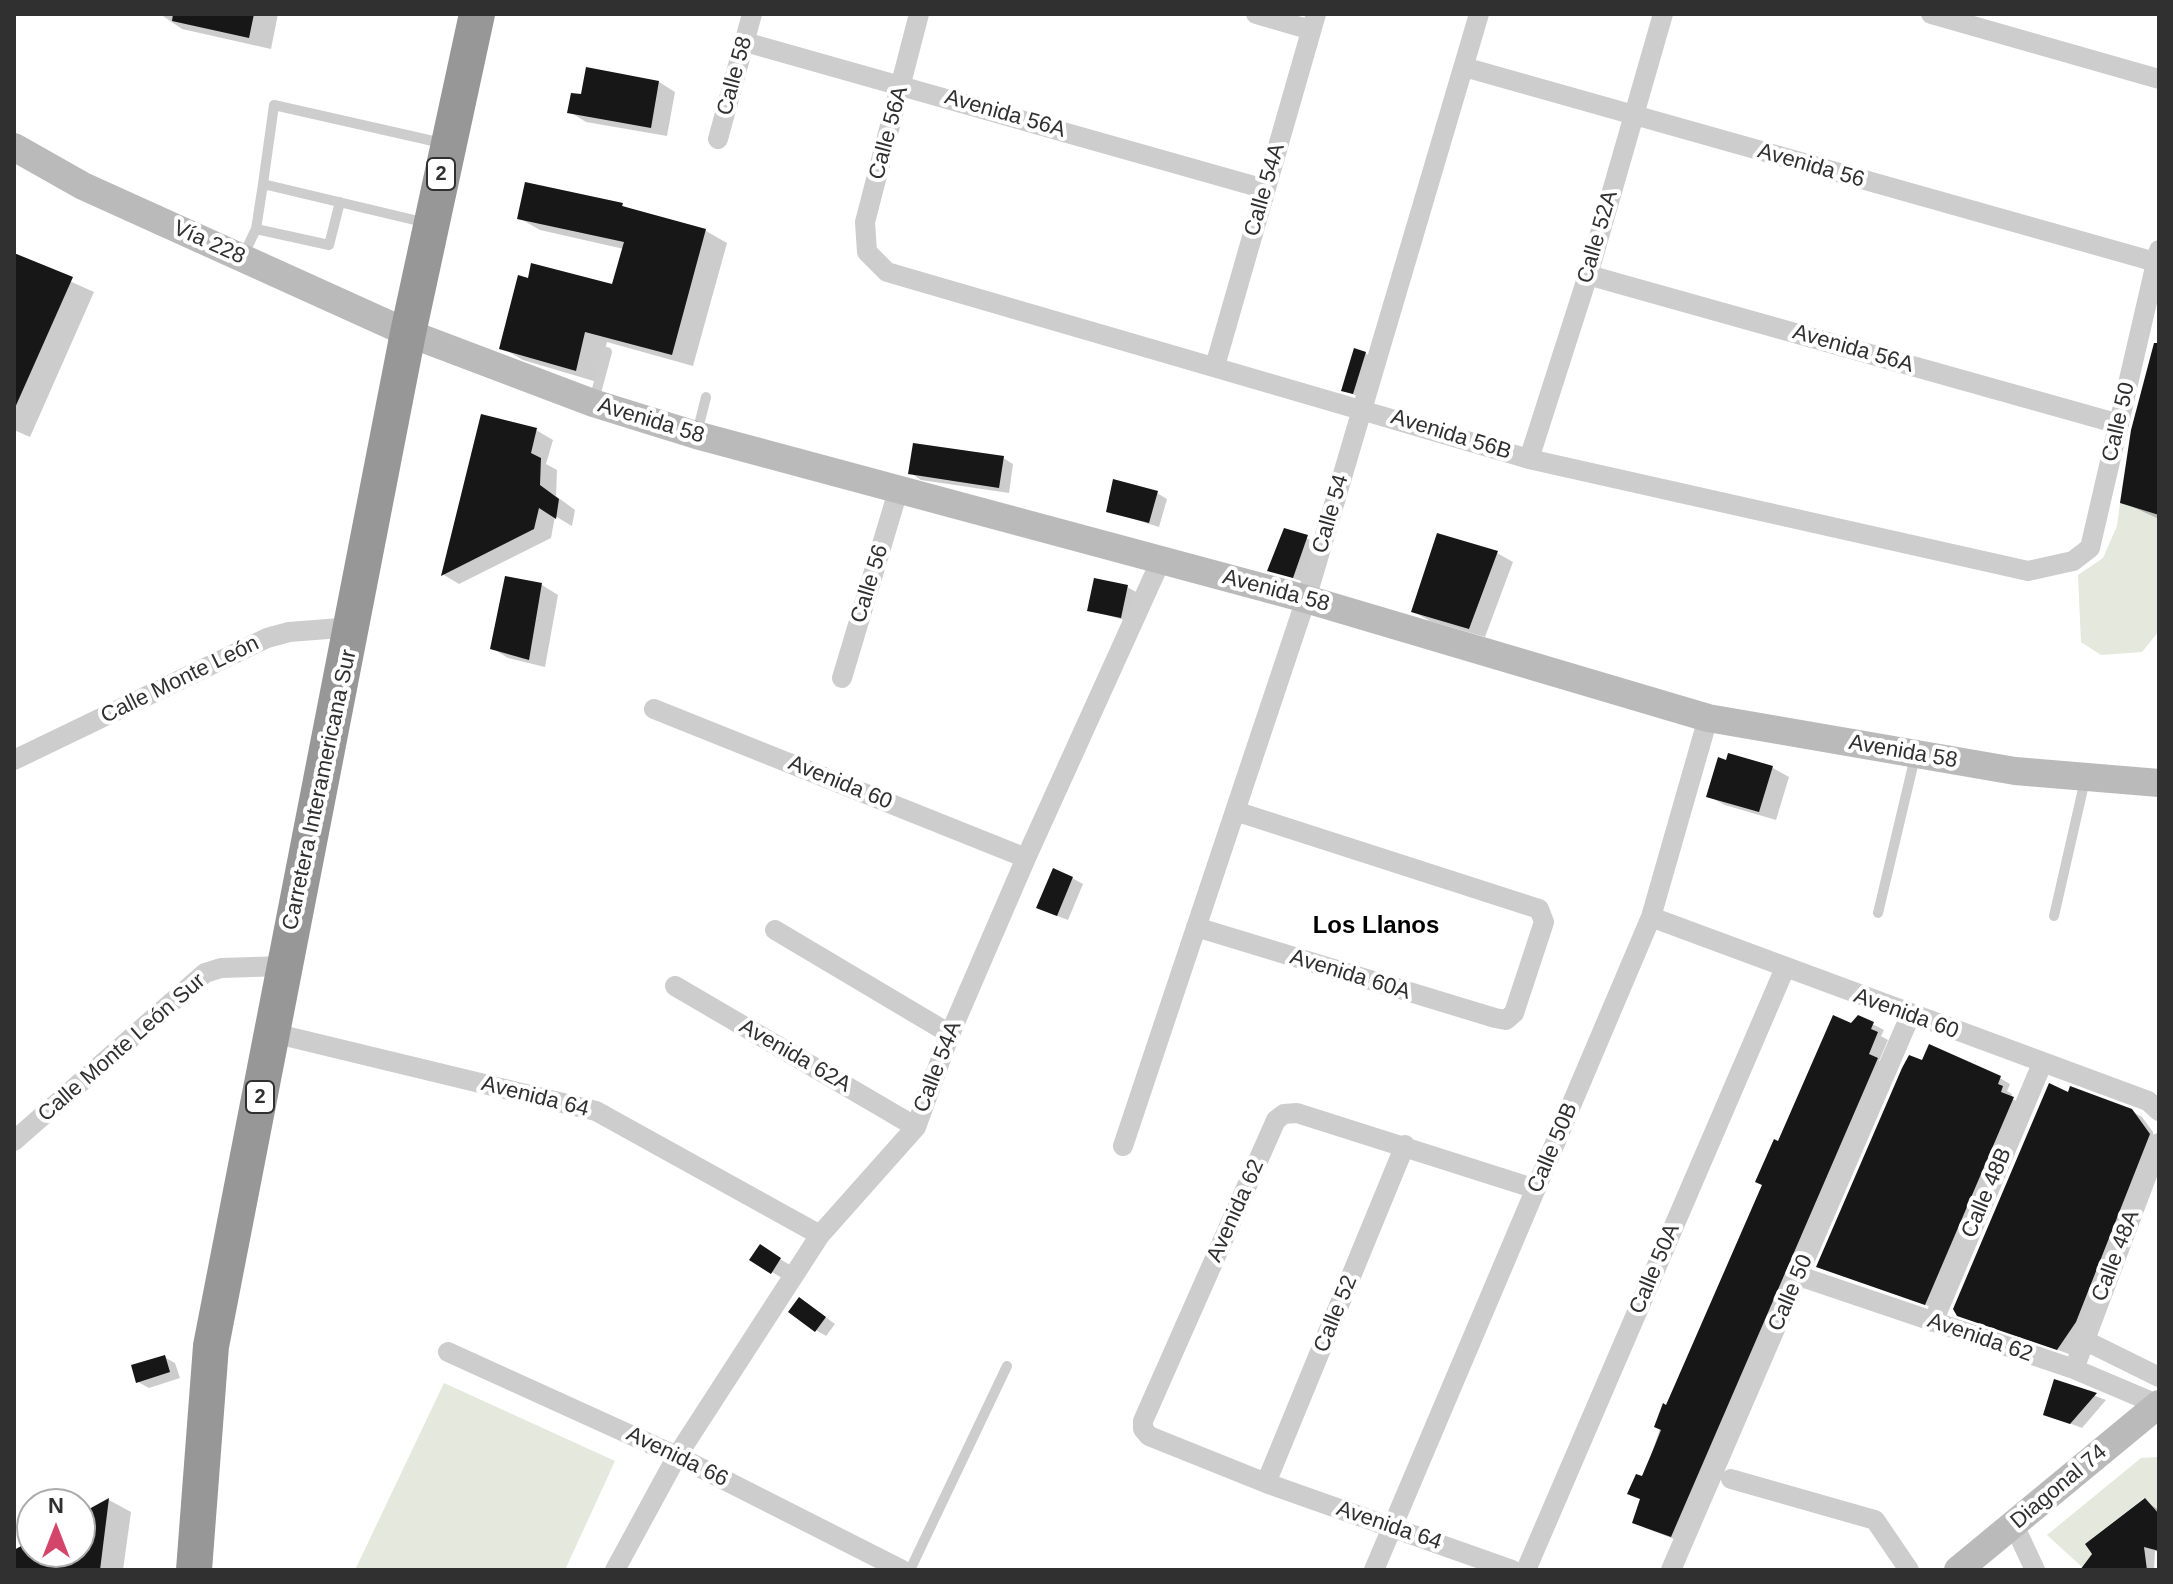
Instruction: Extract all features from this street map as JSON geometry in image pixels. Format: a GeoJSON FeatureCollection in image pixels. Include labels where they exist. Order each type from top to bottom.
{"type":"FeatureCollection","features":[{"type":"Feature","properties":{"kind":"highway","name":"Carretera Interamericana Sur"},"geometry":{"type":"LineString","coordinates":[[194,1570],[211,1346],[408,333],[477,14]]}},
{"type":"Feature","properties":{"kind":"main road","name":"Vía 228"},"geometry":{"type":"LineString","coordinates":[[14,147],[83,186],[408,333]]}},
{"type":"Feature","properties":{"kind":"main road","name":"Avenida 58"},"geometry":{"type":"LineString","coordinates":[[408,333],[593,403],[696,435],[1306,599],[1708,718],[1916,755],[2086,778],[2159,783]]}},
{"type":"Feature","properties":{"kind":"main road","name":"Diagonal 74"},"geometry":{"type":"LineString","coordinates":[[1958,1570],[2159,1405]]}},
{"type":"Feature","properties":{"kind":"street","name":"Calle 58"},"geometry":{"type":"LineString","coordinates":[[718,139],[752,14]]}},
{"type":"Feature","properties":{"kind":"street","name":"Calle 56A"},"geometry":{"type":"LineString","coordinates":[[867,252],[865,222],[919,14]]}},
{"type":"Feature","properties":{"kind":"street"},"geometry":{"type":"LineString","coordinates":[[1256,14],[1313,22]]}},
{"type":"Feature","properties":{"kind":"street","name":"Calle 54"},"geometry":{"type":"LineString","coordinates":[[1123,1146],[1306,599],[1479,14]]}},
{"type":"Feature","properties":{"kind":"street","name":"Calle 52A"},"geometry":{"type":"LineString","coordinates":[[1529,459],[1588,275],[1663,14]]}},
{"type":"Feature","properties":{"kind":"street"},"geometry":{"type":"LineString","coordinates":[[1931,14],[2159,79]]}},
{"type":"Feature","properties":{"kind":"street","name":"Calle 54A"},"geometry":{"type":"LineString","coordinates":[[1215,366],[1313,22]]}},
{"type":"Feature","properties":{"kind":"street","name":"Avenida 56A"},"geometry":{"type":"LineString","coordinates":[[745,42],[1265,189]]}},
{"type":"Feature","properties":{"kind":"street","name":"Avenida 56"},"geometry":{"type":"LineString","coordinates":[[1464,67],[2158,259]]}},
{"type":"Feature","properties":{"kind":"street","name":"Avenida 56B"},"geometry":{"type":"LineString","coordinates":[[867,252],[887,272],[1529,459],[2028,571],[2050,569]]}},
{"type":"Feature","properties":{"kind":"street","name":"Calle 50"},"geometry":{"type":"LineString","coordinates":[[2050,569],[2073,561],[2090,548],[2158,259]]}},
{"type":"Feature","properties":{"kind":"street","name":"Avenida 56A"},"geometry":{"type":"LineString","coordinates":[[1588,275],[2119,424]]}},
{"type":"Feature","properties":{"kind":"street","name":"Calle 56"},"geometry":{"type":"LineString","coordinates":[[842,678],[898,491]]}},
{"type":"Feature","properties":{"kind":"street","name":"Calle 54A"},"geometry":{"type":"LineString","coordinates":[[615,1570],[677,1456],[820,1235],[916,1127],[950,1034],[1026,858],[1161,560]]}},
{"type":"Feature","properties":{"kind":"street","name":"Calle Monte León"},"geometry":{"type":"LineString","coordinates":[[14,760],[267,638],[289,632],[353,627]]}},
{"type":"Feature","properties":{"kind":"street","name":"Avenida 60"},"geometry":{"type":"LineString","coordinates":[[654,709],[1026,858]]}},
{"type":"Feature","properties":{"kind":"street","name":"Calle 50B"},"geometry":{"type":"LineString","coordinates":[[1374,1570],[1651,917],[1708,718]]}},
{"type":"Feature","properties":{"kind":"street","name":"Avenida 60A"},"geometry":{"type":"LineString","coordinates":[[1196,927],[1506,1020],[1514,1013],[1544,922],[1539,909],[1235,811]]}},
{"type":"Feature","properties":{"kind":"street","name":"Avenida 60"},"geometry":{"type":"LineString","coordinates":[[1651,917],[1910,1016],[2148,1101],[2159,1111]]}},
{"type":"Feature","properties":{"kind":"street"},"geometry":{"type":"LineString","coordinates":[[775,930],[950,1034]]}},
{"type":"Feature","properties":{"kind":"street","name":"Calle Monte León Sur"},"geometry":{"type":"LineString","coordinates":[[14,1141],[205,973],[221,968],[284,966]]}},
{"type":"Feature","properties":{"kind":"street","name":"Calle 50A"},"geometry":{"type":"LineString","coordinates":[[1526,1570],[1785,968]]}},
{"type":"Feature","properties":{"kind":"street","name":"Avenida 62A"},"geometry":{"type":"LineString","coordinates":[[675,986],[916,1127]]}},
{"type":"Feature","properties":{"kind":"street","name":"Calle 50"},"geometry":{"type":"LineString","coordinates":[[1671,1570],[1910,1016]]}},
{"type":"Feature","properties":{"kind":"street","name":"Avenida 64"},"geometry":{"type":"LineString","coordinates":[[273,1033],[596,1111],[820,1235]]}},
{"type":"Feature","properties":{"kind":"street","name":"Calle 48B"},"geometry":{"type":"LineString","coordinates":[[1933,1322],[2042,1064]]}},
{"type":"Feature","properties":{"kind":"street","name":"Avenida 62"},"geometry":{"type":"LineString","coordinates":[[1266,1483],[1149,1436],[1143,1429],[1143,1421],[1276,1120],[1297,1113],[1536,1189]]}},
{"type":"Feature","properties":{"kind":"street","name":"Calle 48A"},"geometry":{"type":"LineString","coordinates":[[2074,1369],[2159,1143]]}},
{"type":"Feature","properties":{"kind":"street","name":"Calle 52"},"geometry":{"type":"LineString","coordinates":[[1266,1483],[1405,1145]]}},
{"type":"Feature","properties":{"kind":"street","name":"Avenida 62"},"geometry":{"type":"LineString","coordinates":[[1799,1276],[2074,1369],[2159,1405]]}},
{"type":"Feature","properties":{"kind":"street"},"geometry":{"type":"LineString","coordinates":[[2084,1340],[2159,1377]]}},
{"type":"Feature","properties":{"kind":"street","name":"Avenida 66"},"geometry":{"type":"LineString","coordinates":[[448,1352],[677,1456],[902,1570]]}},
{"type":"Feature","properties":{"kind":"street"},"geometry":{"type":"LineString","coordinates":[[1731,1479],[1875,1520],[1909,1570]]}},
{"type":"Feature","properties":{"kind":"street","name":"Avenida 64"},"geometry":{"type":"LineString","coordinates":[[1266,1483],[1512,1570]]}},
{"type":"Feature","properties":{"kind":"street"},"geometry":{"type":"LineString","coordinates":[[2014,1525],[2035,1570]]}},
{"type":"Feature","properties":{"kind":"lane"},"geometry":{"type":"LineString","coordinates":[[242,258],[256,229],[274,105],[447,145]]}},
{"type":"Feature","properties":{"kind":"lane"},"geometry":{"type":"LineString","coordinates":[[263,184],[431,224]]}},
{"type":"Feature","properties":{"kind":"lane"},"geometry":{"type":"LineString","coordinates":[[256,229],[329,245],[340,202]]}},
{"type":"Feature","properties":{"kind":"lane"},"geometry":{"type":"LineString","coordinates":[[593,403],[607,352]]}},
{"type":"Feature","properties":{"kind":"lane"},"geometry":{"type":"LineString","coordinates":[[696,435],[706,397]]}},
{"type":"Feature","properties":{"kind":"lane"},"geometry":{"type":"LineString","coordinates":[[1878,913],[1916,755]]}},
{"type":"Feature","properties":{"kind":"lane"},"geometry":{"type":"LineString","coordinates":[[2054,916],[2086,778]]}},
{"type":"Feature","properties":{"kind":"lane"},"geometry":{"type":"LineString","coordinates":[[910,1570],[1007,1366]]}},
{"type":"Feature","properties":{"kind":"shaded area"},"geometry":{"type":"Polygon","coordinates":[[[2120,503],[2159,515],[2159,631],[2142,652],[2101,655],[2081,642],[2078,575],[2103,558],[2117,526],[2120,503]]]}},
{"type":"Feature","properties":{"kind":"shaded area"},"geometry":{"type":"Polygon","coordinates":[[[444,1383],[615,1461],[565,1570],[355,1570],[444,1383]]]}},
{"type":"Feature","properties":{"kind":"shaded area"},"geometry":{"type":"Polygon","coordinates":[[[2159,1457],[2159,1514],[2144,1498],[2085,1544],[2092,1554],[2082,1567],[2047,1535],[2141,1458],[2159,1457]]]}},
{"type":"Feature","properties":{"kind":"building"},"geometry":{"type":"Polygon","coordinates":[[[173,14],[254,14],[249,38],[172,21],[173,14]]]}},
{"type":"Feature","properties":{"kind":"building"},"geometry":{"type":"Polygon","coordinates":[[[586,67],[659,81],[651,128],[567,113],[571,93],[581,94],[586,67]]]}},
{"type":"Feature","properties":{"kind":"building"},"geometry":{"type":"Polygon","coordinates":[[[525,182],[623,203],[622,206],[706,229],[672,355],[585,332],[576,371],[499,349],[518,275],[528,278],[531,263],[612,284],[624,242],[517,219],[525,182]]]}},
{"type":"Feature","properties":{"kind":"building"},"geometry":{"type":"Polygon","coordinates":[[[14,253],[73,277],[14,410],[14,253]]]}},
{"type":"Feature","properties":{"kind":"building"},"geometry":{"type":"Polygon","coordinates":[[[2154,343],[2159,343],[2159,515],[2120,503],[2131,430],[2154,343]]]}},
{"type":"Feature","properties":{"kind":"building"},"geometry":{"type":"Polygon","coordinates":[[[1354,348],[1366,352],[1353,394],[1341,391],[1354,348]]]}},
{"type":"Feature","properties":{"kind":"building"},"geometry":{"type":"Polygon","coordinates":[[[481,414],[537,428],[531,453],[541,458],[540,485],[559,499],[556,519],[539,508],[534,529],[441,576],[481,414]]]}},
{"type":"Feature","properties":{"kind":"building"},"geometry":{"type":"Polygon","coordinates":[[[913,443],[1004,456],[999,488],[908,474],[913,443]]]}},
{"type":"Feature","properties":{"kind":"building"},"geometry":{"type":"Polygon","coordinates":[[[1113,479],[1158,491],[1149,523],[1106,512],[1113,479]]]}},
{"type":"Feature","properties":{"kind":"building"},"geometry":{"type":"Polygon","coordinates":[[[1284,528],[1308,535],[1293,578],[1267,571],[1284,528]]]}},
{"type":"Feature","properties":{"kind":"building"},"geometry":{"type":"Polygon","coordinates":[[[1437,533],[1498,551],[1469,629],[1411,612],[1437,533]]]}},
{"type":"Feature","properties":{"kind":"building"},"geometry":{"type":"Polygon","coordinates":[[[505,576],[542,583],[529,660],[490,649],[505,576]]]}},
{"type":"Feature","properties":{"kind":"building"},"geometry":{"type":"Polygon","coordinates":[[[1094,578],[1128,585],[1121,618],[1087,611],[1094,578]]]}},
{"type":"Feature","properties":{"kind":"building"},"geometry":{"type":"Polygon","coordinates":[[[1728,753],[1773,766],[1759,812],[1706,797],[1718,757],[1726,760],[1728,753]]]}},
{"type":"Feature","properties":{"kind":"building"},"geometry":{"type":"Polygon","coordinates":[[[1053,868],[1073,877],[1057,916],[1036,908],[1053,868]]]}},
{"type":"Feature","properties":{"kind":"building"},"geometry":{"type":"Polygon","coordinates":[[[1833,1015],[1851,1023],[1858,1015],[1874,1022],[1871,1029],[1878,1032],[1869,1054],[1878,1058],[1671,1537],[1632,1523],[1640,1499],[1627,1494],[1636,1474],[1642,1476],[1661,1430],[1654,1427],[1663,1403],[1666,1405],[1762,1185],[1755,1182],[1774,1139],[1778,1141],[1833,1015]]]}},
{"type":"Feature","properties":{"kind":"building"},"geometry":{"type":"Polygon","coordinates":[[[1929,1044],[2001,1076],[1998,1084],[2003,1086],[2001,1092],[2014,1097],[1925,1305],[1816,1267],[1902,1068],[1909,1055],[1922,1060],[1929,1044]]]}},
{"type":"Feature","properties":{"kind":"building"},"geometry":{"type":"Polygon","coordinates":[[[2049,1083],[2068,1092],[2070,1086],[2132,1109],[2150,1134],[2076,1322],[2057,1350],[1957,1316],[1953,1309],[2049,1083]]]}},
{"type":"Feature","properties":{"kind":"building"},"geometry":{"type":"Polygon","coordinates":[[[760,1244],[781,1258],[771,1274],[749,1260],[760,1244]]]}},
{"type":"Feature","properties":{"kind":"building"},"geometry":{"type":"Polygon","coordinates":[[[799,1297],[826,1317],[815,1332],[788,1312],[799,1297]]]}},
{"type":"Feature","properties":{"kind":"building"},"geometry":{"type":"Polygon","coordinates":[[[165,1355],[170,1372],[136,1383],[131,1365],[165,1355]]]}},
{"type":"Feature","properties":{"kind":"building"},"geometry":{"type":"Polygon","coordinates":[[[2054,1379],[2097,1393],[2070,1424],[2043,1415],[2054,1379]]]}},
{"type":"Feature","properties":{"kind":"building"},"geometry":{"type":"Polygon","coordinates":[[[109,1498],[100,1570],[14,1570],[16,1549],[16,1568],[96,1568],[96,1505],[109,1498]]]}},
{"type":"Feature","properties":{"kind":"building"},"geometry":{"type":"Polygon","coordinates":[[[2145,1498],[2159,1514],[2159,1551],[2144,1547],[2147,1570],[2080,1570],[2092,1554],[2085,1544],[2145,1498]]]}},
{"type":"Feature","properties":{"kind":"district","name":"Los Llanos"},"geometry":{"type":"Point","coordinates":[1376,926]}}]}
